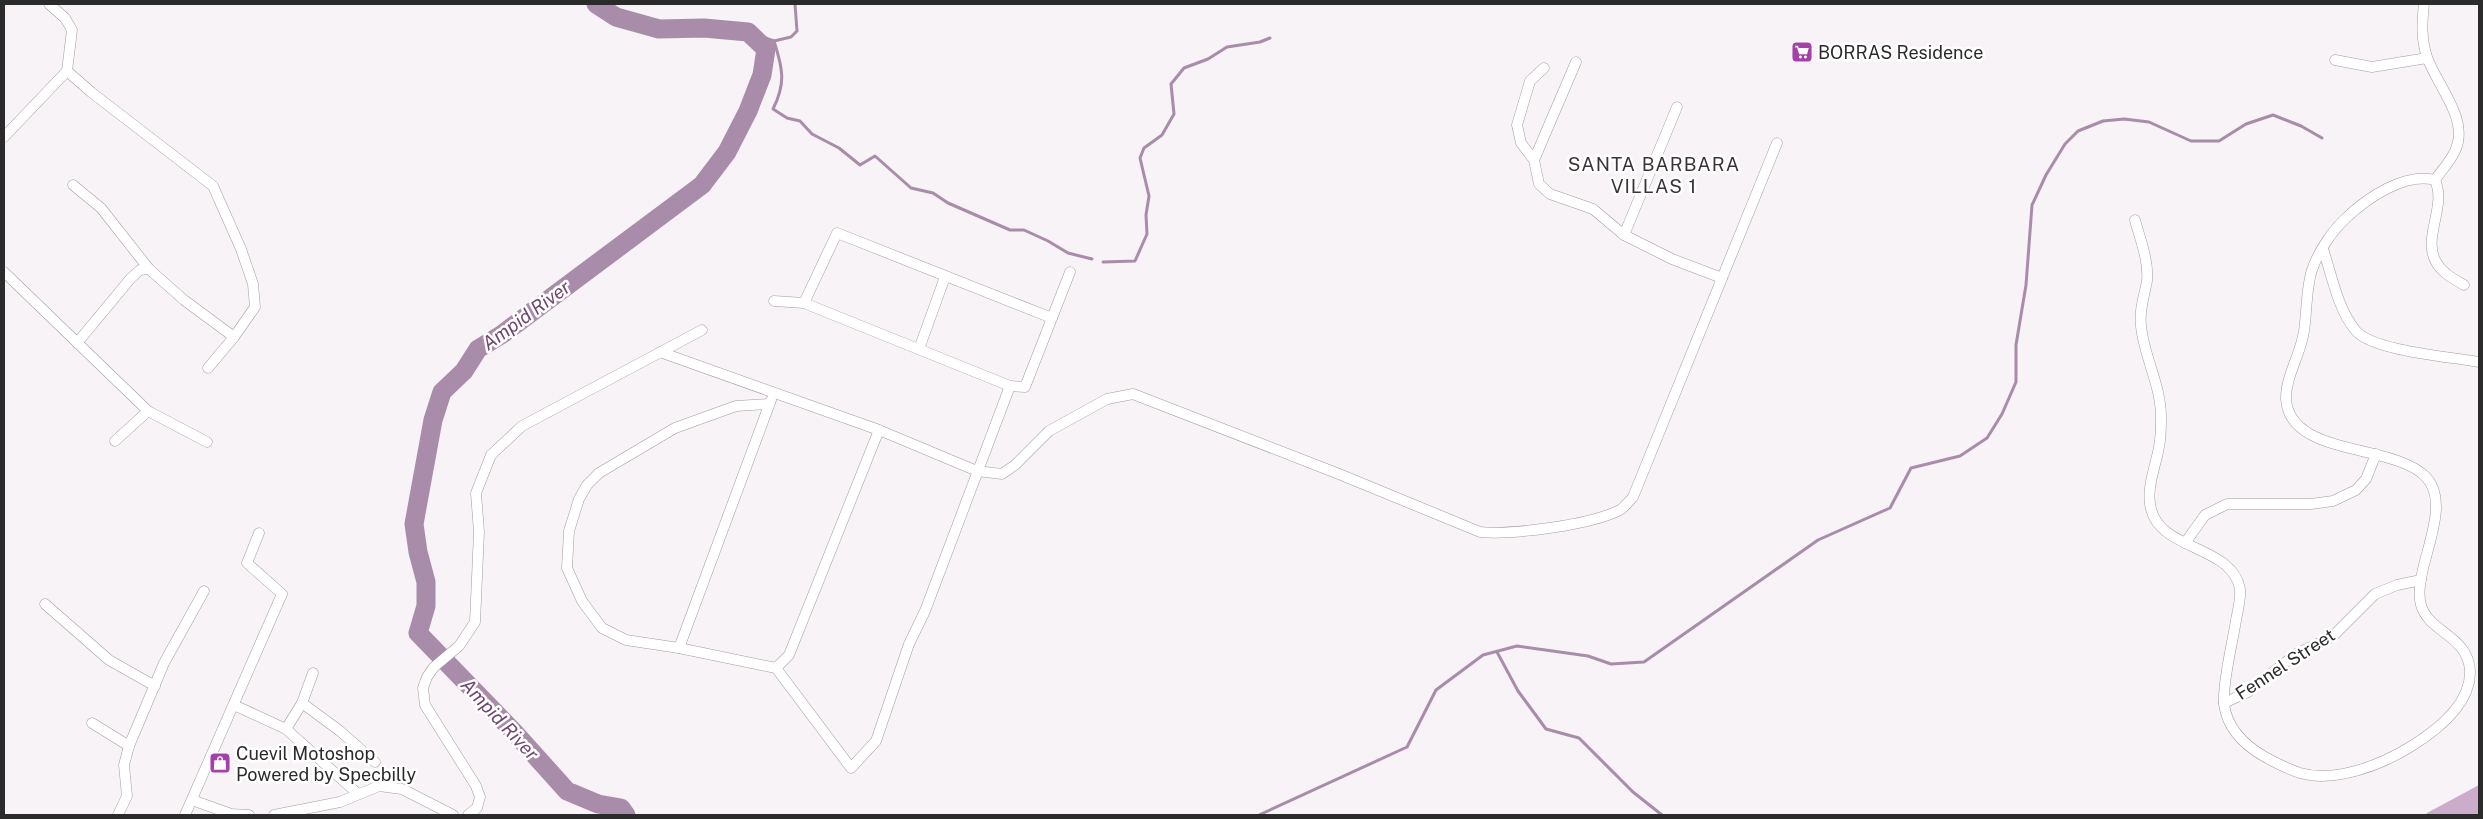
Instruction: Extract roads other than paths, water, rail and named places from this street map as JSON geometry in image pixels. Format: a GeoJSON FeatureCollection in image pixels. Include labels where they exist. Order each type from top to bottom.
{"type":"FeatureCollection","features":[{"type":"Feature","properties":{"kind":"street"},"geometry":{"type":"LineString","coordinates":[[4,137],[67,71],[72,30],[65,18],[49,4]]}},
{"type":"Feature","properties":{"kind":"street"},"geometry":{"type":"LineString","coordinates":[[2424,4],[2422,28],[2428,58],[2451,104],[2457,125],[2455,151],[2435,180]]}},
{"type":"Feature","properties":{"kind":"street"},"geometry":{"type":"LineString","coordinates":[[2335,60],[2372,67],[2428,58]]}},
{"type":"Feature","properties":{"kind":"street"},"geometry":{"type":"LineString","coordinates":[[1534,160],[1576,62]]}},
{"type":"Feature","properties":{"kind":"street"},"geometry":{"type":"LineString","coordinates":[[1544,68],[1530,81],[1517,125],[1521,143],[1534,160],[1540,184],[1550,194],[1593,210],[1624,235],[1672,259],[1722,278]]}},
{"type":"Feature","properties":{"kind":"street"},"geometry":{"type":"LineString","coordinates":[[67,71],[91,92],[213,186],[242,249],[253,284],[255,307],[234,337],[208,368]]}},
{"type":"Feature","properties":{"kind":"street"},"geometry":{"type":"LineString","coordinates":[[1624,235],[1677,107]]}},
{"type":"Feature","properties":{"kind":"street"},"geometry":{"type":"LineString","coordinates":[[660,352],[879,430],[977,471],[1002,474],[1015,466],[1049,431],[1106,399],[1133,394],[1322,467],[1480,532],[1498,534],[1596,521],[1622,509],[1633,497],[1777,143]]}},
{"type":"Feature","properties":{"kind":"street"},"geometry":{"type":"LineString","coordinates":[[2135,220],[2146,264],[2147,278],[2140,308],[2141,330],[2161,408],[2160,440],[2150,500],[2151,512],[2162,528],[2184,543],[2217,560],[2231,571],[2240,588],[2224,703],[2229,722],[2240,739],[2254,751],[2302,774],[2320,776],[2343,774],[2366,767],[2408,749],[2428,734],[2454,710],[2466,694],[2469,684],[2470,667],[2465,650],[2432,622],[2421,604],[2422,580],[2436,509],[2435,489],[2426,476],[2415,468],[2376,454],[2318,439],[2303,430],[2293,417],[2286,403],[2287,386],[2303,338],[2312,269],[2330,237],[2346,218],[2368,201],[2414,178],[2435,180]]}},
{"type":"Feature","properties":{"kind":"street"},"geometry":{"type":"LineString","coordinates":[[2435,180],[2440,194],[2433,231],[2433,248],[2436,262],[2445,273],[2464,285]]}},
{"type":"Feature","properties":{"kind":"street"},"geometry":{"type":"LineString","coordinates":[[73,184],[101,208],[149,269],[184,300],[234,337]]}},
{"type":"Feature","properties":{"kind":"street"},"geometry":{"type":"LineString","coordinates":[[804,303],[837,233],[1052,318]]}},
{"type":"Feature","properties":{"kind":"street"},"geometry":{"type":"LineString","coordinates":[[2323,249],[2345,313],[2357,332],[2365,339],[2393,348],[2479,362]]}},
{"type":"Feature","properties":{"kind":"street"},"geometry":{"type":"LineString","coordinates":[[77,343],[131,278],[140,270],[149,269]]}},
{"type":"Feature","properties":{"kind":"street"},"geometry":{"type":"LineString","coordinates":[[4,272],[148,410],[207,442]]}},
{"type":"Feature","properties":{"kind":"street"},"geometry":{"type":"LineString","coordinates":[[774,301],[804,303],[1010,386],[1025,387],[1070,272]]}},
{"type":"Feature","properties":{"kind":"street"},"geometry":{"type":"LineString","coordinates":[[919,349],[946,277]]}},
{"type":"Feature","properties":{"kind":"street"},"geometry":{"type":"LineString","coordinates":[[468,815],[477,808],[480,797],[476,786],[425,705],[423,688],[427,677],[434,667],[460,646],[475,622],[479,532],[476,493],[491,455],[522,426],[702,330]]}},
{"type":"Feature","properties":{"kind":"street"},"geometry":{"type":"LineString","coordinates":[[769,404],[736,406],[675,428],[598,472],[587,485],[579,499],[569,531],[567,568],[582,601],[602,628],[626,640],[679,648],[776,668],[851,768],[876,741],[909,644],[925,611],[1010,386]]}},
{"type":"Feature","properties":{"kind":"street"},"geometry":{"type":"LineString","coordinates":[[679,648],[773,391]]}},
{"type":"Feature","properties":{"kind":"street"},"geometry":{"type":"LineString","coordinates":[[114,441],[148,410]]}},
{"type":"Feature","properties":{"kind":"street"},"geometry":{"type":"LineString","coordinates":[[776,668],[789,655],[879,430]]}},
{"type":"Feature","properties":{"kind":"street"},"geometry":{"type":"LineString","coordinates":[[2184,543],[2205,515],[2227,504],[2310,504],[2333,501],[2356,490],[2366,479],[2376,454]]}},
{"type":"Feature","properties":{"kind":"street"},"geometry":{"type":"LineString","coordinates":[[185,815],[282,594],[247,563],[259,533]]}},
{"type":"Feature","properties":{"kind":"street","name":"Fennel Street"},"geometry":{"type":"LineString","coordinates":[[2224,703],[2248,692],[2296,654],[2332,637],[2375,594],[2397,585],[2422,580]]}},
{"type":"Feature","properties":{"kind":"street"},"geometry":{"type":"LineString","coordinates":[[118,815],[126,796],[124,765],[129,746],[164,663],[204,591]]}},
{"type":"Feature","properties":{"kind":"street"},"geometry":{"type":"LineString","coordinates":[[44,604],[109,660],[155,686]]}},
{"type":"Feature","properties":{"kind":"street"},"geometry":{"type":"LineString","coordinates":[[286,729],[302,703],[313,673]]}},
{"type":"Feature","properties":{"kind":"street"},"geometry":{"type":"LineString","coordinates":[[302,703],[340,731],[374,762]]}},
{"type":"Feature","properties":{"kind":"street"},"geometry":{"type":"LineString","coordinates":[[234,705],[286,729],[357,793]]}},
{"type":"Feature","properties":{"kind":"street"},"geometry":{"type":"LineString","coordinates":[[92,723],[129,746]]}},
{"type":"Feature","properties":{"kind":"street"},"geometry":{"type":"LineString","coordinates":[[274,815],[340,802],[357,793],[379,786],[402,789],[453,815]]}},
{"type":"Feature","properties":{"kind":"street"},"geometry":{"type":"LineString","coordinates":[[192,800],[231,814],[249,815]]}},
{"type":"Feature","properties":{"kind":"waterway","name":"Ampid River"},"geometry":{"type":"LineString","coordinates":[[596,4],[616,17],[659,29],[704,28],[748,32],[766,49],[762,75],[748,111],[727,152],[702,185],[501,335],[478,349],[464,371],[442,392],[433,420],[414,524],[418,552],[426,582],[426,606],[418,633],[514,732],[567,791],[598,804],[621,808],[626,815]]}},
{"type":"Feature","properties":{"kind":"waterway"},"geometry":{"type":"LineString","coordinates":[[774,41],[791,37],[797,31],[795,4]]}},
{"type":"Feature","properties":{"kind":"waterway"},"geometry":{"type":"LineString","coordinates":[[748,32],[774,41],[782,76],[780,91],[773,109],[787,118],[800,121],[812,134],[839,148],[860,165],[875,156],[911,188],[933,193],[948,203],[1010,230],[1024,230],[1068,253],[1092,259]]}},
{"type":"Feature","properties":{"kind":"waterway"},"geometry":{"type":"LineString","coordinates":[[1103,262],[1135,261],[1147,234],[1146,215],[1149,196],[1140,158],[1144,148],[1162,135],[1174,114],[1171,84],[1184,68],[1208,59],[1227,47],[1260,42],[1270,38]]}},
{"type":"Feature","properties":{"kind":"waterway"},"geometry":{"type":"LineString","coordinates":[[1259,815],[1407,747],[1436,690],[1483,655],[1517,646],[1588,656],[1611,664],[1644,662],[1818,540],[1890,508],[1911,468],[1960,456],[1987,438],[2002,414],[2016,382],[2016,345],[2026,285],[2032,205],[2046,175],[2065,144],[2078,131],[2103,121],[2124,119],[2149,122],[2191,141],[2219,141],[2246,124],[2273,115],[2301,126],[2322,138]]}},
{"type":"Feature","properties":{"kind":"waterway"},"geometry":{"type":"LineString","coordinates":[[1497,652],[1518,691],[1546,729],[1579,738],[1633,792],[1662,815]]}},
{"type":"Feature","properties":{"kind":"place","name":"BORRAS Residence"},"geometry":{"type":"Point","coordinates":[1802,52]}},
{"type":"Feature","properties":{"kind":"place","name":"Cuevil Motoshop Powered by Specbilly"},"geometry":{"type":"Point","coordinates":[220,763]}},
{"type":"Feature","properties":{"kind":"district","name":"SANTA BARBARA VILLAS 1"},"geometry":{"type":"Point","coordinates":[1654,175]}}]}
